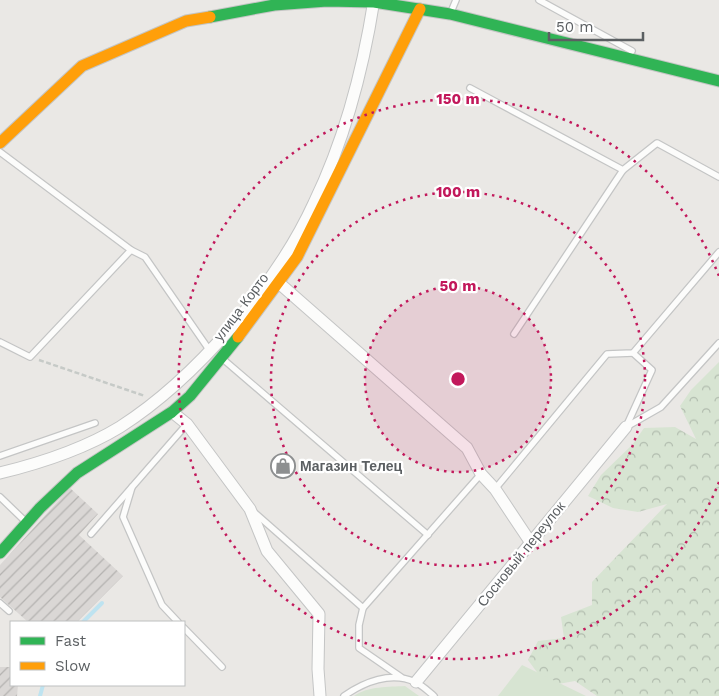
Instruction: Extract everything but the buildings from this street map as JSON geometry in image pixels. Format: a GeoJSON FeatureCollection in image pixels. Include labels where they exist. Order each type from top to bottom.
{"type":"FeatureCollection","features":[{"type":"Feature","properties":{"kind":"street"},"geometry":{"type":"LineString","coordinates":[[0,143],[82,66],[186,21],[274,4],[374,1],[450,14],[719,81]]}},
{"type":"Feature","properties":{"kind":"street"},"geometry":{"type":"LineString","coordinates":[[0,473],[70,452],[118,428],[157,400],[209,350],[244,312],[281,261],[314,204],[346,126],[361,69],[374,1]]}},
{"type":"Feature","properties":{"kind":"street","name":"улица Корто"},"geometry":{"type":"LineString","coordinates":[[0,553],[27,522],[76,473],[172,412],[190,396],[222,358],[298,257],[420,9]]}},
{"type":"Feature","properties":{"kind":"street"},"geometry":{"type":"LineString","coordinates":[[279,283],[467,448],[481,474],[495,489],[531,542]]}},
{"type":"Feature","properties":{"kind":"street"},"geometry":{"type":"LineString","coordinates":[[172,412],[187,424],[250,509],[267,551],[319,614],[318,669],[320,696]]}},
{"type":"Feature","properties":{"kind":"street","name":"Сосновый переулок"},"geometry":{"type":"LineString","coordinates":[[416,682],[626,427]]}},
{"type":"Feature","properties":{"kind":"lane"},"geometry":{"type":"LineString","coordinates":[[450,14],[456,0]]}},
{"type":"Feature","properties":{"kind":"lane"},"geometry":{"type":"LineString","coordinates":[[540,0],[632,51]]}},
{"type":"Feature","properties":{"kind":"lane"},"geometry":{"type":"LineString","coordinates":[[470,88],[624,170]]}},
{"type":"Feature","properties":{"kind":"lane"},"geometry":{"type":"LineString","coordinates":[[514,334],[624,170],[657,143],[719,177]]}},
{"type":"Feature","properties":{"kind":"lane"},"geometry":{"type":"LineString","coordinates":[[0,152],[131,250],[144,257],[209,350],[222,358],[428,535]]}},
{"type":"Feature","properties":{"kind":"lane"},"geometry":{"type":"LineString","coordinates":[[0,342],[30,357],[131,250]]}},
{"type":"Feature","properties":{"kind":"lane"},"geometry":{"type":"LineString","coordinates":[[634,353],[719,252]]}},
{"type":"Feature","properties":{"kind":"lane"},"geometry":{"type":"LineString","coordinates":[[626,427],[661,407],[719,343]]}},
{"type":"Feature","properties":{"kind":"lane"},"geometry":{"type":"LineString","coordinates":[[495,489],[607,354],[634,353],[652,370],[626,427]]}},
{"type":"Feature","properties":{"kind":"lane"},"geometry":{"type":"LineString","coordinates":[[0,456],[95,422]]}},
{"type":"Feature","properties":{"kind":"lane"},"geometry":{"type":"LineString","coordinates":[[91,534],[187,424]]}},
{"type":"Feature","properties":{"kind":"lane"},"geometry":{"type":"LineString","coordinates":[[434,696],[416,682],[401,677],[359,648],[359,625],[363,608],[481,474]]}},
{"type":"Feature","properties":{"kind":"lane"},"geometry":{"type":"LineString","coordinates":[[132,487],[123,517],[162,605],[177,621]]}},
{"type":"Feature","properties":{"kind":"lane"},"geometry":{"type":"LineString","coordinates":[[0,497],[27,522]]}},
{"type":"Feature","properties":{"kind":"lane"},"geometry":{"type":"LineString","coordinates":[[250,509],[363,608]]}},
{"type":"Feature","properties":{"kind":"lane"},"geometry":{"type":"LineString","coordinates":[[0,603],[9,611]]}},
{"type":"Feature","properties":{"kind":"lane"},"geometry":{"type":"LineString","coordinates":[[185,629],[222,668]]}},
{"type":"Feature","properties":{"kind":"lane"},"geometry":{"type":"LineString","coordinates":[[344,696],[354,689],[375,680],[401,677]]}},
{"type":"Feature","properties":{"kind":"path"},"geometry":{"type":"LineString","coordinates":[[30,357],[157,400]]}},
{"type":"Feature","properties":{"kind":"shaded area"},"geometry":{"type":"Polygon","coordinates":[[[70,488],[98,514],[79,535],[123,576],[78,621],[27,621],[0,597],[0,565],[70,488]]]}},
{"type":"Feature","properties":{"kind":"shaded area"},"geometry":{"type":"Polygon","coordinates":[[[0,667],[10,667],[10,686],[18,686],[17,696],[0,696],[0,667]]]}},
{"type":"Feature","properties":{"kind":"green space"},"geometry":{"type":"Polygon","coordinates":[[[719,362],[719,696],[597,696],[575,681],[547,686],[528,660],[538,641],[564,638],[561,617],[592,605],[592,582],[667,504],[638,512],[613,508],[588,496],[601,475],[633,444],[644,428],[675,427],[696,439],[680,406],[691,390],[719,362]]]}},
{"type":"Feature","properties":{"kind":"green space"},"geometry":{"type":"Polygon","coordinates":[[[522,665],[586,696],[498,696],[522,665]]]}},
{"type":"Feature","properties":{"kind":"green space"},"geometry":{"type":"Polygon","coordinates":[[[405,686],[419,696],[354,696],[366,690],[405,686]]]}},
{"type":"Feature","properties":{"kind":"waterway"},"geometry":{"type":"LineString","coordinates":[[84,621],[102,603]]}},
{"type":"Feature","properties":{"kind":"waterway"},"geometry":{"type":"LineString","coordinates":[[40,696],[43,686]]}},
{"type":"Feature","properties":{"kind":"traffic: fast"},"geometry":{"type":"LineString","coordinates":[[210,17],[274,5],[327,1],[374,2],[450,14],[719,81]]}},
{"type":"Feature","properties":{"kind":"traffic: fast"},"geometry":{"type":"LineString","coordinates":[[0,553],[40,508],[77,473],[172,412],[190,396],[238,337]]}},
{"type":"Feature","properties":{"kind":"traffic: slow"},"geometry":{"type":"LineString","coordinates":[[238,337],[297,257],[420,9]]}},
{"type":"Feature","properties":{"kind":"traffic: slow"},"geometry":{"type":"LineString","coordinates":[[0,143],[82,66],[186,21],[210,17]]}},
{"type":"Feature","properties":{"kind":"place","name":"Магазин Телец"},"geometry":{"type":"Point","coordinates":[283,466]}}]}
